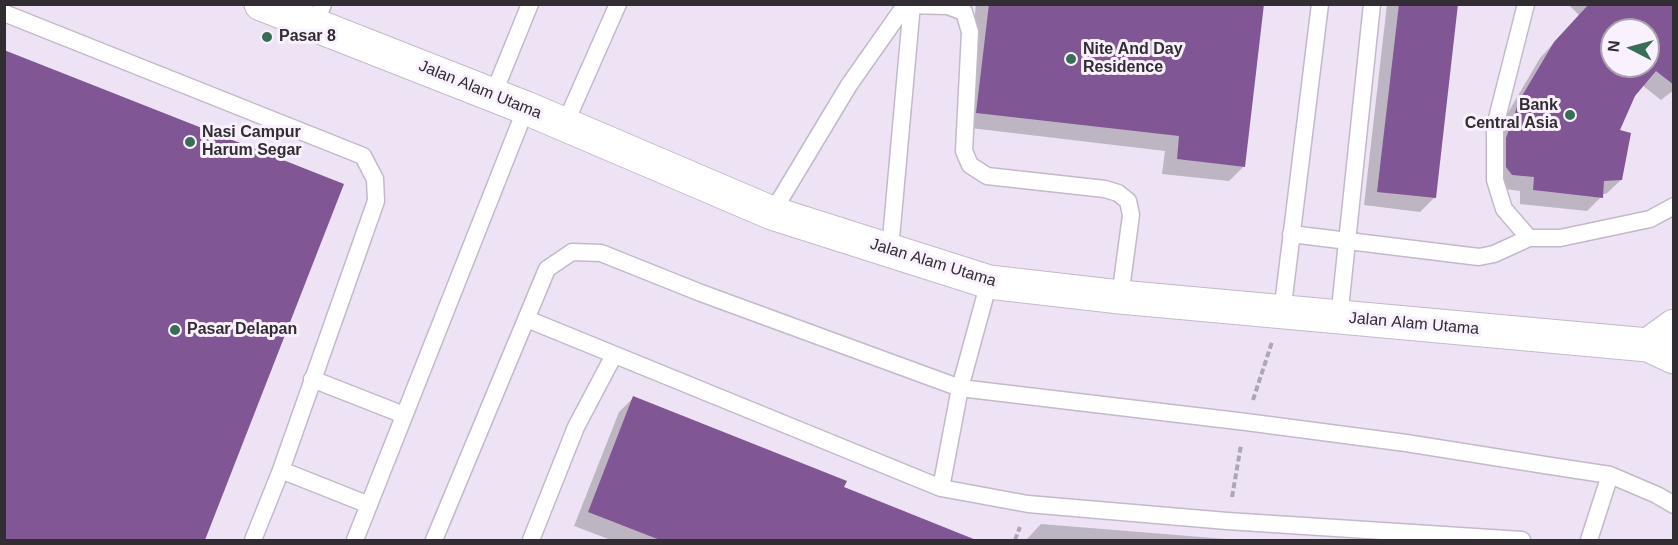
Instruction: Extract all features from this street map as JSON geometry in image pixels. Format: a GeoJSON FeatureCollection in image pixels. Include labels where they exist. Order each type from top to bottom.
{"type":"FeatureCollection","features":[{"type":"Feature","properties":{"kind":"main road","name":"Jalan Alam Utama"},"geometry":{"type":"LineString","coordinates":[[261,4],[319,15],[493,95],[772,213],[989,282],[1282,313],[1665,343]]}},
{"type":"Feature","properties":{"kind":"lane"},"geometry":{"type":"LineString","coordinates":[[493,95],[530,4]]}},
{"type":"Feature","properties":{"kind":"lane"},"geometry":{"type":"LineString","coordinates":[[565,124],[618,4]]}},
{"type":"Feature","properties":{"kind":"lane"},"geometry":{"type":"LineString","coordinates":[[1282,313],[1320,4]]}},
{"type":"Feature","properties":{"kind":"lane"},"geometry":{"type":"LineString","coordinates":[[1339,318],[1372,4]]}},
{"type":"Feature","properties":{"kind":"lane"},"geometry":{"type":"LineString","coordinates":[[1527,4],[1495,126],[1495,180],[1504,209],[1529,238]]}},
{"type":"Feature","properties":{"kind":"lane"},"geometry":{"type":"LineString","coordinates":[[772,213],[849,85],[909,5]]}},
{"type":"Feature","properties":{"kind":"lane"},"geometry":{"type":"LineString","coordinates":[[890,250],[909,5]]}},
{"type":"Feature","properties":{"kind":"lane"},"geometry":{"type":"LineString","coordinates":[[909,5],[948,6],[964,12],[970,32],[964,151],[970,165],[987,176],[1105,189],[1118,193],[1128,201],[1131,215],[1120,297]]}},
{"type":"Feature","properties":{"kind":"lane"},"geometry":{"type":"LineString","coordinates":[[4,13],[363,156],[375,179],[376,201],[281,470],[253,540]]}},
{"type":"Feature","properties":{"kind":"lane"},"geometry":{"type":"LineString","coordinates":[[355,540],[526,108]]}},
{"type":"Feature","properties":{"kind":"lane"},"geometry":{"type":"LineString","coordinates":[[1292,234],[1479,257],[1494,254],[1529,238],[1560,238],[1650,219],[1674,206]]}},
{"type":"Feature","properties":{"kind":"lane"},"geometry":{"type":"LineString","coordinates":[[434,540],[547,268],[572,252],[601,253],[701,293],[960,388],[1406,443],[1610,476],[1657,495],[1674,506]]}},
{"type":"Feature","properties":{"kind":"lane"},"geometry":{"type":"LineString","coordinates":[[941,488],[960,388],[989,282]]}},
{"type":"Feature","properties":{"kind":"lane"},"geometry":{"type":"LineString","coordinates":[[526,319],[941,488],[1028,504],[1227,521],[1521,540]]}},
{"type":"Feature","properties":{"kind":"lane"},"geometry":{"type":"LineString","coordinates":[[531,540],[576,427],[614,355]]}},
{"type":"Feature","properties":{"kind":"lane"},"geometry":{"type":"LineString","coordinates":[[312,379],[404,415]]}},
{"type":"Feature","properties":{"kind":"lane"},"geometry":{"type":"LineString","coordinates":[[281,470],[369,505]]}},
{"type":"Feature","properties":{"kind":"lane"},"geometry":{"type":"LineString","coordinates":[[1588,540],[1610,476]]}},
{"type":"Feature","properties":{"kind":"path"},"geometry":{"type":"LineString","coordinates":[[1227,521],[1246,422],[1282,313]]}},
{"type":"Feature","properties":{"kind":"building"},"geometry":{"type":"Polygon","coordinates":[[[989,4],[1264,4],[1245,167],[1177,159],[1179,136],[976,113],[989,4]]]}},
{"type":"Feature","properties":{"kind":"building"},"geometry":{"type":"Polygon","coordinates":[[[1399,4],[1458,4],[1436,198],[1377,192],[1399,4]]]}},
{"type":"Feature","properties":{"kind":"building","name":"Bank Central Asia"},"geometry":{"type":"Polygon","coordinates":[[[1589,4],[1674,4],[1674,85],[1660,74],[1660,18],[1600,18],[1600,78],[1650,78],[1635,96],[1620,130],[1631,133],[1622,180],[1604,181],[1603,198],[1533,190],[1534,177],[1512,175],[1506,167],[1506,138],[1519,101],[1554,42],[1589,4]]]}},
{"type":"Feature","properties":{"kind":"building","name":"Pasar Delapan"},"geometry":{"type":"Polygon","coordinates":[[[4,50],[344,184],[205,540],[4,540],[4,50]]]}},
{"type":"Feature","properties":{"kind":"building"},"geometry":{"type":"Polygon","coordinates":[[[633,396],[847,481],[844,487],[976,540],[660,540],[588,512],[633,396]]]}},
{"type":"Feature","properties":{"kind":"place","name":"Pasar 8"},"geometry":{"type":"Point","coordinates":[267,37]}},
{"type":"Feature","properties":{"kind":"place","name":"Nite And Day Residence"},"geometry":{"type":"Point","coordinates":[1071,59]}},
{"type":"Feature","properties":{"kind":"place","name":"Bank Central Asia"},"geometry":{"type":"Point","coordinates":[1570,115]}},
{"type":"Feature","properties":{"kind":"place","name":"Nasi Campur Harum Segar"},"geometry":{"type":"Point","coordinates":[190,142]}},
{"type":"Feature","properties":{"kind":"place","name":"Pasar Delapan"},"geometry":{"type":"Point","coordinates":[175,330]}}]}
